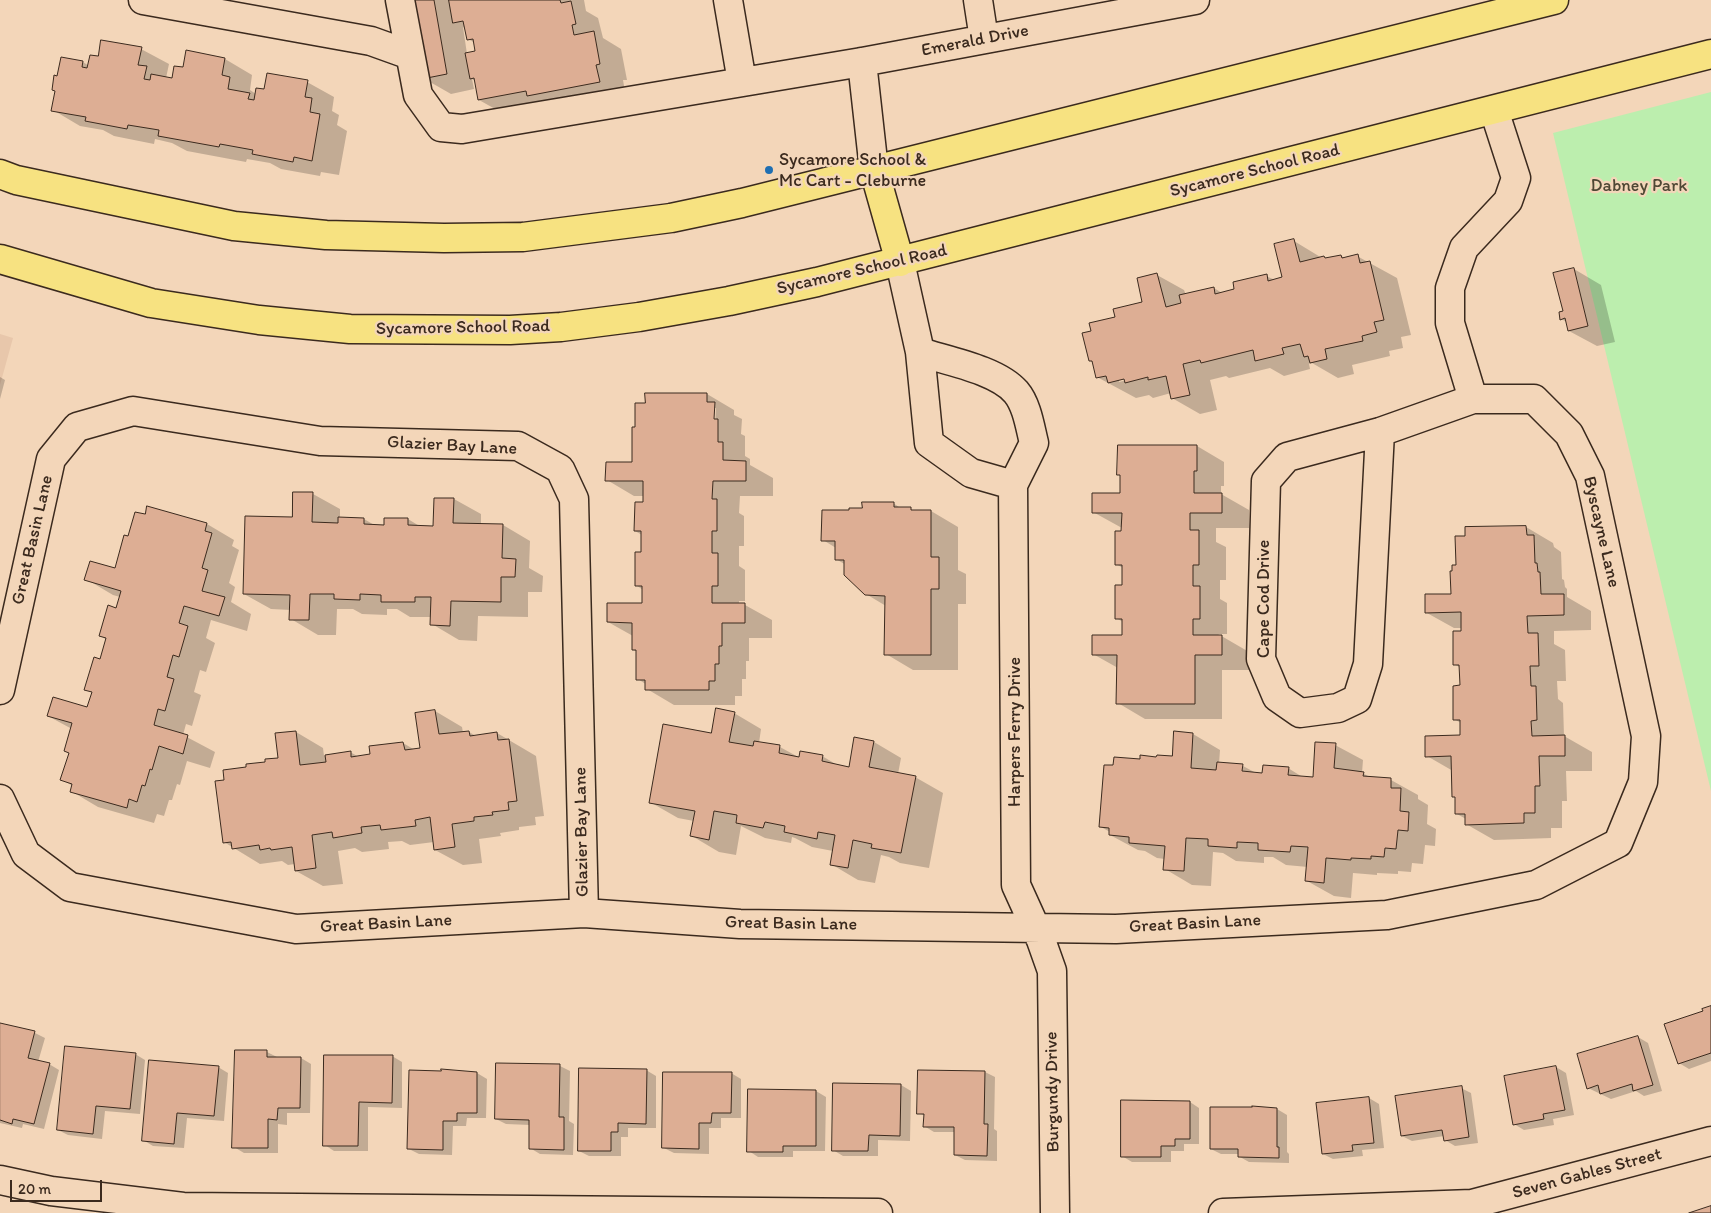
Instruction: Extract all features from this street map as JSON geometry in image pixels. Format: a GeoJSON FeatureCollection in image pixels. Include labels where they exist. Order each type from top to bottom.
{"type":"FeatureCollection","features":[{"type":"Feature","properties":{"kind":"main road"},"geometry":{"type":"LineString","coordinates":[[0,174],[16,180],[234,226],[326,235],[444,238],[523,237],[671,218],[742,203],[1554,0]]}},
{"type":"Feature","properties":{"kind":"main road","name":"Sycamore School Road"},"geometry":{"type":"LineString","coordinates":[[0,259],[151,302],[259,320],[350,329],[510,330],[561,327],[639,317],[739,299],[817,282],[1711,54]]}},
{"type":"Feature","properties":{"kind":"main road"},"geometry":{"type":"LineString","coordinates":[[874,170],[900,262]]}},
{"type":"Feature","properties":{"kind":"street"},"geometry":{"type":"LineString","coordinates":[[143,0],[250,9],[371,41],[410,55]]}},
{"type":"Feature","properties":{"kind":"street","name":"Emerald Drive"},"geometry":{"type":"LineString","coordinates":[[400,0],[418,95],[441,127],[462,129],[862,62],[1196,0]]}},
{"type":"Feature","properties":{"kind":"street"},"geometry":{"type":"LineString","coordinates":[[728,0],[742,82]]}},
{"type":"Feature","properties":{"kind":"street"},"geometry":{"type":"LineString","coordinates":[[978,0],[984,39]]}},
{"type":"Feature","properties":{"kind":"street"},"geometry":{"type":"LineString","coordinates":[[862,62],[874,170]]}},
{"type":"Feature","properties":{"kind":"street"},"geometry":{"type":"LineString","coordinates":[[1473,399],[1450,323],[1450,288],[1464,248],[1508,201],[1516,178],[1494,110]]}},
{"type":"Feature","properties":{"kind":"street"},"geometry":{"type":"LineString","coordinates":[[900,262],[920,352],[929,443],[971,473],[1013,485],[1034,443],[1023,404],[1016,392],[994,376],[920,352]]}},
{"type":"Feature","properties":{"kind":"street","name":"Cape Cod Drive"},"geometry":{"type":"LineString","coordinates":[[1380,432],[1368,664],[1357,699],[1338,708],[1300,712],[1277,697],[1261,659],[1266,480],[1287,457],[1380,432],[1473,399]]}},
{"type":"Feature","properties":{"kind":"street","name":"Byscayne Lane"},"geometry":{"type":"LineString","coordinates":[[1473,399],[1534,399],[1569,434],[1590,476],[1646,736],[1644,782],[1618,843]]}},
{"type":"Feature","properties":{"kind":"street","name":"Glazier Bay Lane"},"geometry":{"type":"LineString","coordinates":[[77,427],[133,411],[320,441],[518,446],[560,469],[574,499],[584,913]]}},
{"type":"Feature","properties":{"kind":"street","name":"Great Basin Lane"},"geometry":{"type":"LineString","coordinates":[[0,690],[51,459],[77,427]]}},
{"type":"Feature","properties":{"kind":"street","name":"Harpers Ferry Drive"},"geometry":{"type":"LineString","coordinates":[[1013,485],[1016,885],[1052,971]]}},
{"type":"Feature","properties":{"kind":"street","name":"Great Basin Lane"},"geometry":{"type":"LineString","coordinates":[[0,799],[26,854],[70,887],[296,928],[584,913],[740,924],[1116,928],[1387,915],[1536,885],[1618,843]]}},
{"type":"Feature","properties":{"kind":"street","name":"Burgundy Drive"},"geometry":{"type":"LineString","coordinates":[[1052,971],[1054,1213]]}},
{"type":"Feature","properties":{"kind":"street","name":"Seven Gables Street"},"geometry":{"type":"LineString","coordinates":[[1223,1213],[1472,1204],[1711,1141]]}},
{"type":"Feature","properties":{"kind":"street"},"geometry":{"type":"LineString","coordinates":[[0,1180],[51,1191],[183,1207],[878,1213]]}},
{"type":"Feature","properties":{"kind":"shaded area"},"geometry":{"type":"Polygon","coordinates":[[[0,334],[13,338],[0,385],[0,334]]]}},
{"type":"Feature","properties":{"kind":"green space","name":"Dabney Park"},"geometry":{"type":"Polygon","coordinates":[[[1711,92],[1711,791],[1553,133],[1711,92]]]}},
{"type":"Feature","properties":{"kind":"building"},"geometry":{"type":"Polygon","coordinates":[[[408,0],[434,0],[447,74],[422,79],[408,0]]]}},
{"type":"Feature","properties":{"kind":"building"},"geometry":{"type":"Polygon","coordinates":[[[449,0],[560,0],[561,3],[571,1],[576,24],[572,25],[574,35],[594,31],[600,64],[596,65],[600,82],[527,96],[526,91],[478,100],[474,78],[470,79],[465,53],[475,51],[473,39],[467,40],[463,21],[453,23],[449,0]]]}},
{"type":"Feature","properties":{"kind":"building"},"geometry":{"type":"Polygon","coordinates":[[[101,40],[142,47],[138,65],[147,66],[144,79],[150,80],[151,74],[172,78],[174,66],[183,67],[186,50],[225,58],[222,75],[230,77],[228,89],[250,93],[248,99],[254,100],[256,88],[264,89],[267,73],[308,80],[305,97],[312,98],[310,112],[320,114],[312,161],[294,157],[293,162],[252,154],[253,150],[220,144],[219,147],[158,136],[159,130],[128,125],[127,129],[85,121],[86,117],[51,111],[55,91],[52,90],[54,75],[57,76],[61,57],[83,61],[82,67],[87,68],[90,55],[98,56],[101,40]]]}},
{"type":"Feature","properties":{"kind":"building"},"geometry":{"type":"Polygon","coordinates":[[[1294,239],[1300,262],[1324,256],[1325,258],[1341,255],[1342,258],[1358,254],[1360,263],[1370,261],[1384,320],[1374,322],[1377,332],[1362,336],[1363,341],[1325,349],[1327,359],[1310,363],[1308,356],[1304,357],[1300,344],[1282,348],[1284,354],[1255,361],[1253,350],[1201,363],[1200,360],[1183,364],[1190,395],[1171,399],[1166,376],[1148,380],[1148,377],[1125,383],[1124,379],[1108,383],[1106,376],[1096,378],[1092,361],[1089,361],[1082,333],[1091,331],[1089,323],[1115,317],[1113,309],[1142,302],[1137,278],[1157,273],[1166,307],[1181,303],[1179,295],[1214,287],[1215,294],[1234,289],[1233,282],[1267,274],[1268,281],[1282,277],[1274,244],[1294,239]]]}},
{"type":"Feature","properties":{"kind":"building"},"geometry":{"type":"Polygon","coordinates":[[[1574,268],[1588,326],[1568,331],[1565,318],[1560,320],[1559,312],[1563,311],[1553,273],[1574,268]]]}},
{"type":"Feature","properties":{"kind":"building"},"geometry":{"type":"Polygon","coordinates":[[[645,393],[707,393],[707,402],[715,402],[714,419],[718,419],[718,442],[723,442],[723,460],[746,461],[746,481],[713,481],[712,499],[717,499],[717,531],[712,531],[712,553],[718,553],[718,586],[712,586],[712,603],[745,603],[745,623],[722,623],[722,646],[719,646],[719,664],[715,664],[715,681],[709,681],[709,690],[645,690],[645,680],[636,680],[636,650],[632,650],[632,623],[607,622],[607,603],[642,603],[642,586],[635,586],[635,552],[641,552],[641,531],[634,531],[635,502],[643,502],[643,481],[605,481],[606,462],[632,462],[632,427],[635,427],[635,403],[645,403],[645,393]]]}},
{"type":"Feature","properties":{"kind":"building"},"geometry":{"type":"Polygon","coordinates":[[[1118,445],[1197,445],[1197,471],[1194,471],[1194,493],[1222,493],[1222,513],[1190,513],[1190,530],[1199,530],[1199,565],[1193,565],[1193,586],[1200,586],[1200,619],[1193,619],[1193,635],[1222,635],[1222,655],[1195,655],[1195,704],[1116,704],[1117,655],[1092,655],[1092,635],[1122,635],[1122,619],[1115,619],[1115,585],[1122,585],[1122,565],[1115,565],[1115,531],[1121,531],[1122,513],[1092,513],[1092,493],[1120,493],[1120,475],[1117,475],[1118,445]]]}},
{"type":"Feature","properties":{"kind":"building"},"geometry":{"type":"Polygon","coordinates":[[[293,492],[313,492],[312,522],[338,523],[338,517],[364,518],[364,524],[384,525],[384,518],[408,518],[408,525],[433,526],[434,498],[454,498],[453,523],[503,524],[502,558],[516,559],[515,577],[501,577],[501,602],[451,601],[450,626],[430,625],[431,597],[415,597],[415,602],[381,602],[381,595],[360,594],[360,600],[334,599],[334,594],[310,594],[309,620],[289,620],[290,595],[243,594],[245,516],[292,517],[293,492]]]}},
{"type":"Feature","properties":{"kind":"building"},"geometry":{"type":"Polygon","coordinates":[[[862,502],[894,502],[894,507],[911,507],[911,510],[931,510],[931,557],[939,557],[939,589],[931,589],[931,655],[884,655],[885,596],[865,595],[844,575],[844,560],[835,560],[835,541],[821,541],[822,510],[862,508],[862,502]]]}},
{"type":"Feature","properties":{"kind":"building"},"geometry":{"type":"Polygon","coordinates":[[[147,506],[207,523],[205,531],[212,533],[202,568],[208,570],[202,591],[225,597],[219,616],[184,606],[179,623],[188,626],[179,657],[173,655],[167,677],[174,679],[165,711],[158,709],[154,725],[188,735],[183,754],[159,746],[152,770],[150,769],[145,786],[142,785],[137,802],[129,799],[127,808],[70,792],[72,784],[60,780],[69,753],[64,751],[72,723],[47,716],[53,697],[87,707],[92,692],[84,690],[94,657],[100,659],[106,638],[99,636],[108,605],[116,608],[121,591],[84,580],[90,561],[115,568],[124,535],[128,536],[135,512],[145,514],[147,506]]]}},
{"type":"Feature","properties":{"kind":"building"},"geometry":{"type":"Polygon","coordinates":[[[1526,526],[1527,535],[1534,535],[1535,563],[1537,563],[1538,572],[1540,572],[1541,594],[1564,594],[1564,615],[1527,616],[1528,633],[1538,633],[1539,666],[1530,666],[1531,686],[1536,686],[1537,720],[1531,721],[1532,736],[1565,735],[1565,756],[1539,756],[1540,786],[1535,786],[1535,813],[1524,813],[1524,823],[1465,825],[1465,814],[1455,814],[1455,797],[1452,797],[1451,756],[1425,757],[1425,736],[1460,735],[1460,720],[1453,720],[1453,686],[1460,685],[1459,665],[1453,665],[1453,631],[1461,631],[1461,612],[1425,613],[1425,594],[1451,594],[1450,571],[1452,571],[1452,565],[1456,565],[1455,536],[1465,536],[1465,527],[1526,526]]]}},
{"type":"Feature","properties":{"kind":"building"},"geometry":{"type":"Polygon","coordinates":[[[716,708],[735,712],[729,742],[753,746],[754,741],[780,745],[779,753],[799,757],[800,751],[823,755],[822,761],[849,767],[854,737],[874,741],[869,767],[916,776],[901,853],[871,848],[872,844],[853,840],[848,868],[830,865],[835,835],[818,832],[817,839],[784,832],[785,826],[765,822],[763,828],[736,823],[737,815],[714,811],[709,840],[690,836],[695,811],[649,803],[663,724],[711,733],[716,708]]]}},
{"type":"Feature","properties":{"kind":"building"},"geometry":{"type":"Polygon","coordinates":[[[435,710],[439,734],[469,731],[470,736],[497,732],[498,740],[509,739],[517,801],[508,802],[509,810],[492,812],[493,815],[474,817],[474,821],[452,824],[455,847],[434,850],[430,817],[415,820],[416,826],[381,830],[380,825],[361,827],[362,833],[333,838],[332,832],[312,835],[316,868],[295,871],[292,847],[260,850],[259,845],[232,849],[231,842],[223,843],[215,781],[224,780],[223,770],[246,767],[246,764],[265,762],[265,759],[278,758],[275,733],[296,731],[300,765],[326,762],[325,755],[351,751],[351,757],[370,754],[369,746],[403,742],[405,750],[420,748],[415,713],[435,710]]]}},
{"type":"Feature","properties":{"kind":"building"},"geometry":{"type":"Polygon","coordinates":[[[1174,731],[1193,733],[1191,768],[1216,770],[1217,762],[1243,764],[1242,771],[1262,773],[1263,765],[1289,767],[1288,775],[1313,777],[1315,742],[1336,743],[1334,768],[1364,772],[1363,776],[1391,778],[1391,788],[1401,788],[1400,811],[1409,812],[1408,831],[1398,830],[1396,849],[1385,848],[1384,857],[1371,856],[1371,859],[1351,858],[1351,860],[1326,858],[1324,883],[1305,881],[1308,847],[1291,846],[1290,852],[1258,850],[1258,843],[1237,842],[1237,848],[1208,846],[1208,839],[1186,838],[1184,871],[1163,870],[1165,846],[1129,843],[1129,837],[1109,835],[1109,828],[1099,827],[1104,765],[1113,765],[1114,757],[1140,759],[1140,755],[1172,756],[1174,731]]]}},
{"type":"Feature","properties":{"kind":"building"},"geometry":{"type":"Polygon","coordinates":[[[1711,1006],[1711,1053],[1678,1064],[1664,1024],[1703,1011],[1702,1009],[1711,1006]]]}},
{"type":"Feature","properties":{"kind":"building"},"geometry":{"type":"Polygon","coordinates":[[[0,1023],[35,1031],[28,1058],[50,1063],[34,1124],[13,1119],[12,1124],[0,1120],[0,1023]]]}},
{"type":"Feature","properties":{"kind":"building"},"geometry":{"type":"Polygon","coordinates":[[[1638,1036],[1653,1085],[1633,1091],[1632,1084],[1600,1094],[1598,1085],[1587,1089],[1577,1054],[1638,1036]]]}},
{"type":"Feature","properties":{"kind":"building"},"geometry":{"type":"Polygon","coordinates":[[[65,1046],[136,1053],[130,1109],[96,1106],[93,1134],[57,1130],[65,1046]]]}},
{"type":"Feature","properties":{"kind":"building"},"geometry":{"type":"Polygon","coordinates":[[[235,1050],[267,1050],[267,1057],[301,1057],[300,1108],[278,1108],[277,1120],[268,1119],[268,1148],[232,1148],[235,1050]]]}},
{"type":"Feature","properties":{"kind":"building"},"geometry":{"type":"Polygon","coordinates":[[[324,1055],[393,1055],[392,1103],[359,1102],[358,1146],[323,1146],[324,1055]]]}},
{"type":"Feature","properties":{"kind":"building"},"geometry":{"type":"Polygon","coordinates":[[[149,1060],[219,1066],[214,1116],[177,1113],[174,1144],[142,1141],[149,1060]]]}},
{"type":"Feature","properties":{"kind":"building"},"geometry":{"type":"Polygon","coordinates":[[[496,1063],[560,1064],[559,1117],[564,1117],[564,1150],[529,1149],[529,1120],[495,1119],[496,1063]]]}},
{"type":"Feature","properties":{"kind":"building"},"geometry":{"type":"Polygon","coordinates":[[[1556,1066],[1565,1110],[1543,1114],[1544,1119],[1513,1125],[1504,1076],[1556,1066]]]}},
{"type":"Feature","properties":{"kind":"building"},"geometry":{"type":"Polygon","coordinates":[[[579,1068],[647,1069],[646,1124],[618,1123],[618,1132],[611,1132],[611,1151],[578,1151],[579,1068]]]}},
{"type":"Feature","properties":{"kind":"building"},"geometry":{"type":"Polygon","coordinates":[[[441,1069],[477,1072],[477,1113],[457,1113],[457,1121],[443,1121],[443,1150],[407,1149],[409,1070],[441,1071],[441,1069]]]}},
{"type":"Feature","properties":{"kind":"building"},"geometry":{"type":"Polygon","coordinates":[[[918,1070],[985,1071],[984,1124],[988,1124],[987,1156],[954,1155],[954,1127],[923,1127],[924,1114],[917,1114],[918,1070]]]}},
{"type":"Feature","properties":{"kind":"building"},"geometry":{"type":"Polygon","coordinates":[[[663,1072],[732,1072],[731,1113],[712,1113],[711,1123],[699,1123],[699,1149],[662,1148],[663,1072]]]}},
{"type":"Feature","properties":{"kind":"building"},"geometry":{"type":"Polygon","coordinates":[[[833,1083],[901,1084],[900,1136],[869,1135],[868,1151],[832,1151],[833,1083]]]}},
{"type":"Feature","properties":{"kind":"building"},"geometry":{"type":"Polygon","coordinates":[[[1462,1086],[1469,1137],[1444,1141],[1442,1130],[1401,1136],[1395,1096],[1462,1086]]]}},
{"type":"Feature","properties":{"kind":"building"},"geometry":{"type":"Polygon","coordinates":[[[748,1089],[816,1090],[816,1146],[783,1146],[783,1152],[747,1152],[748,1089]]]}},
{"type":"Feature","properties":{"kind":"building"},"geometry":{"type":"Polygon","coordinates":[[[1369,1097],[1374,1143],[1352,1145],[1353,1151],[1322,1154],[1316,1103],[1369,1097]]]}},
{"type":"Feature","properties":{"kind":"building"},"geometry":{"type":"Polygon","coordinates":[[[1121,1100],[1190,1101],[1190,1139],[1175,1139],[1175,1146],[1161,1146],[1161,1157],[1121,1157],[1121,1100]]]}},
{"type":"Feature","properties":{"kind":"building"},"geometry":{"type":"Polygon","coordinates":[[[1252,1106],[1277,1108],[1277,1147],[1279,1147],[1279,1158],[1238,1157],[1238,1149],[1210,1149],[1210,1107],[1252,1106]]]}},
{"type":"Feature","properties":{"kind":"building"},"geometry":{"type":"Polygon","coordinates":[[[1711,1206],[1711,1213],[1689,1213],[1711,1206]]]}},
{"type":"Feature","properties":{"kind":"place","name":"Sycamore School & Mc Cart - Cleburne"},"geometry":{"type":"Point","coordinates":[769,170]}}]}
